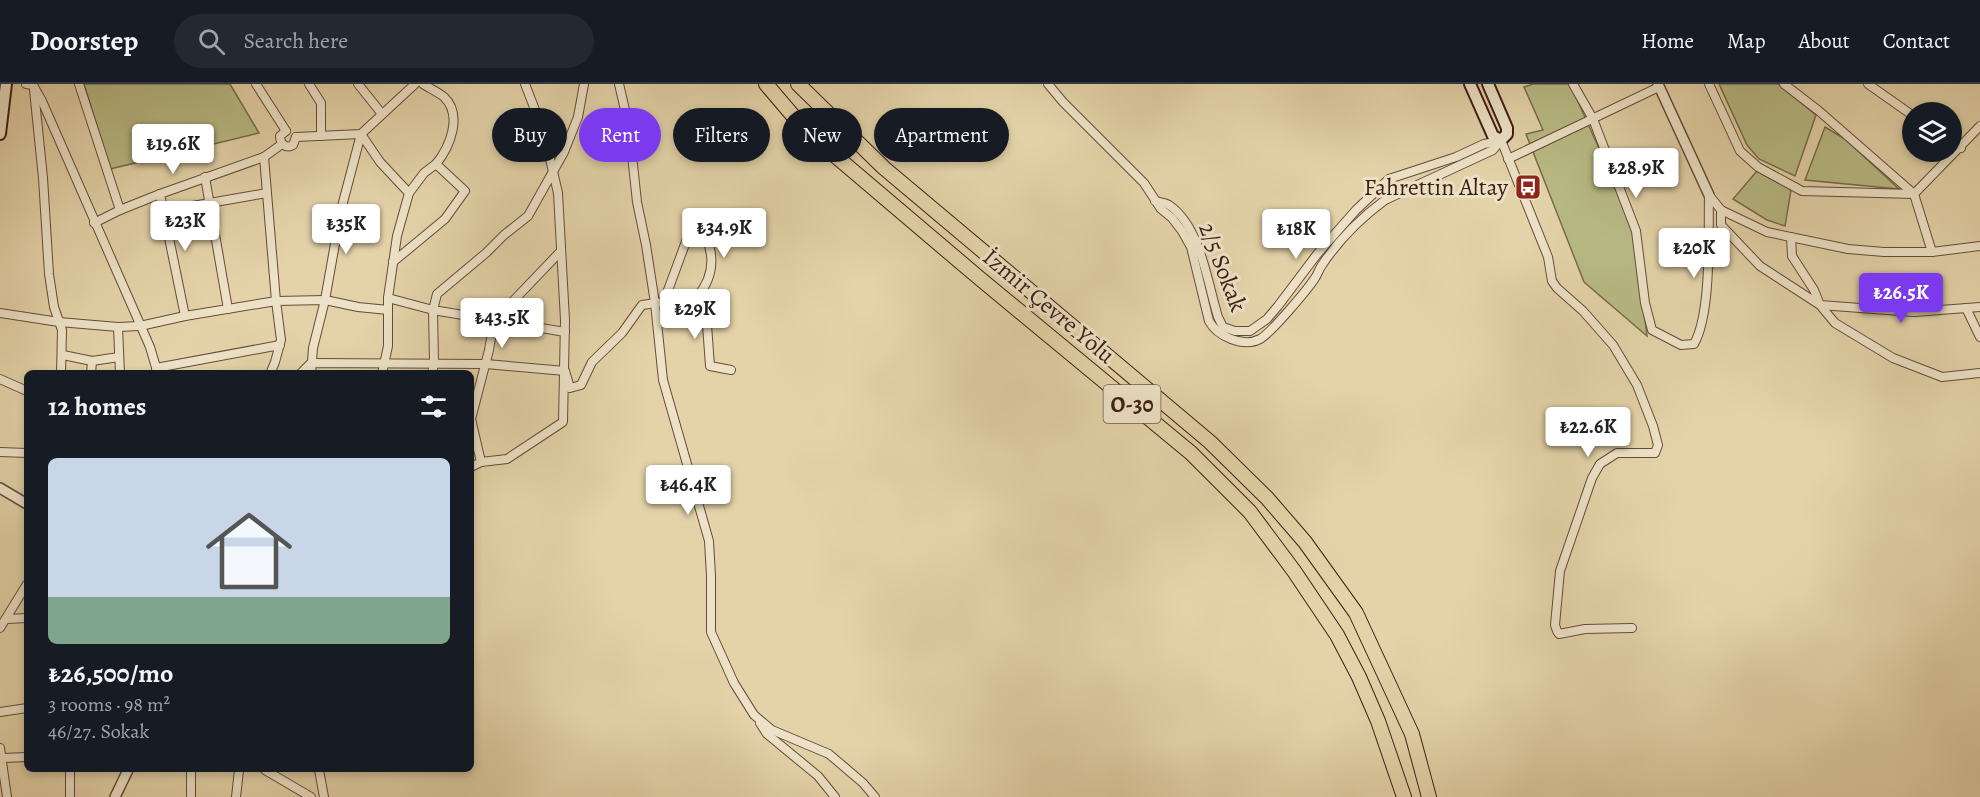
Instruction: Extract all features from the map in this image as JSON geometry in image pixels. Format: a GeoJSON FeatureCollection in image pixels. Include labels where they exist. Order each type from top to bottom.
{"type":"FeatureCollection","features":[{"type":"Feature","properties":{"kind":"highway"},"geometry":{"type":"LineString","coordinates":[[757,84],[782,108]]}},
{"type":"Feature","properties":{"kind":"highway","name":"İzmir Çevre Yolu"},"geometry":{"type":"LineString","coordinates":[[766,84],[786,108]]}},
{"type":"Feature","properties":{"kind":"highway","name":"İzmir Çevre Yolu"},"geometry":{"type":"LineString","coordinates":[[798,84],[822,108]]}},
{"type":"Feature","properties":{"kind":"highway"},"geometry":{"type":"LineString","coordinates":[[807,84],[824,108]]}},
{"type":"Feature","properties":{"kind":"highway","name":"İzmir Çevre Yolu"},"geometry":{"type":"LineString","coordinates":[[862,147],[884,168],[1210,442],[1268,498],[1305,542],[1356,613],[1412,734],[1429,797]]}},
{"type":"Feature","properties":{"kind":"highway","name":"İzmir Çevre Yolu"},"geometry":{"type":"LineString","coordinates":[[842,162],[978,278],[1191,453],[1251,512],[1337,635],[1378,721],[1404,797]]}},
{"type":"Feature","properties":{"kind":"main road"},"geometry":{"type":"LineString","coordinates":[[0,134],[6,84]]}},
{"type":"Feature","properties":{"kind":"main road"},"geometry":{"type":"LineString","coordinates":[[1470,84],[1492,136],[1501,140],[1507,134],[1507,128],[1488,84]]}},
{"type":"Feature","properties":{"kind":"street"},"geometry":{"type":"LineString","coordinates":[[32,84],[150,347],[157,370]]}},
{"type":"Feature","properties":{"kind":"street"},"geometry":{"type":"LineString","coordinates":[[32,84],[43,178],[49,274],[54,307],[63,330],[62,370]]}},
{"type":"Feature","properties":{"kind":"street"},"geometry":{"type":"LineString","coordinates":[[80,84],[120,210]]}},
{"type":"Feature","properties":{"kind":"street"},"geometry":{"type":"LineString","coordinates":[[256,84],[286,131]]}},
{"type":"Feature","properties":{"kind":"street"},"geometry":{"type":"LineString","coordinates":[[309,84],[321,103],[321,136]]}},
{"type":"Feature","properties":{"kind":"street"},"geometry":{"type":"LineString","coordinates":[[358,84],[382,114]]}},
{"type":"Feature","properties":{"kind":"street"},"geometry":{"type":"LineString","coordinates":[[310,370],[341,210],[360,134],[415,84]]}},
{"type":"Feature","properties":{"kind":"street"},"geometry":{"type":"LineString","coordinates":[[382,370],[388,346],[388,298],[393,262],[397,236],[409,193],[424,173],[436,164],[451,140],[453,111],[444,97],[423,84]]}},
{"type":"Feature","properties":{"kind":"street"},"geometry":{"type":"LineString","coordinates":[[474,466],[481,462],[507,459],[563,422],[565,332],[558,193],[544,133],[525,84]]}},
{"type":"Feature","properties":{"kind":"street"},"geometry":{"type":"LineString","coordinates":[[433,370],[433,310],[437,294],[528,216],[564,152],[578,117],[584,84]]}},
{"type":"Feature","properties":{"kind":"street"},"geometry":{"type":"LineString","coordinates":[[619,84],[629,127],[637,202],[655,303],[663,380],[709,541],[711,632],[734,683],[767,734],[818,776],[835,797]]}},
{"type":"Feature","properties":{"kind":"street","name":"2/5 Sokak"},"geometry":{"type":"LineString","coordinates":[[1048,84],[1144,183],[1161,209],[1173,218],[1191,247],[1209,321],[1219,333],[1240,341],[1259,340],[1275,326],[1315,279],[1334,250],[1370,211],[1385,200],[1493,150],[1501,140]]}},
{"type":"Feature","properties":{"kind":"street"},"geometry":{"type":"LineString","coordinates":[[1573,84],[1593,119],[1636,231],[1644,303],[1652,330],[1681,345],[1694,344],[1703,317],[1707,282],[1709,195]]}},
{"type":"Feature","properties":{"kind":"street"},"geometry":{"type":"LineString","coordinates":[[1709,84],[1740,151],[1758,167],[1802,191],[1914,194],[1947,162]]}},
{"type":"Feature","properties":{"kind":"street"},"geometry":{"type":"LineString","coordinates":[[1784,84],[1819,111],[1914,194],[1932,252]]}},
{"type":"Feature","properties":{"kind":"street"},"geometry":{"type":"LineString","coordinates":[[1868,84],[1902,108]]}},
{"type":"Feature","properties":{"kind":"street"},"geometry":{"type":"LineString","coordinates":[[1508,159],[1658,85],[1709,195],[1721,210],[1767,232],[1848,249],[1932,252],[1980,246]]}},
{"type":"Feature","properties":{"kind":"street"},"geometry":{"type":"LineString","coordinates":[[1962,147],[1980,126]]}},
{"type":"Feature","properties":{"kind":"street"},"geometry":{"type":"LineString","coordinates":[[286,131],[294,132],[295,143],[291,146],[282,144],[280,136],[286,131]]}},
{"type":"Feature","properties":{"kind":"street"},"geometry":{"type":"LineString","coordinates":[[296,137],[360,134]]}},
{"type":"Feature","properties":{"kind":"street"},"geometry":{"type":"LineString","coordinates":[[360,134],[380,162],[409,193]]}},
{"type":"Feature","properties":{"kind":"street"},"geometry":{"type":"LineString","coordinates":[[1501,140],[1548,257],[1552,281],[1613,345],[1637,385],[1658,446],[1655,453],[1617,453],[1595,470],[1560,571],[1555,625],[1559,634],[1585,629],[1632,628]]}},
{"type":"Feature","properties":{"kind":"street","name":"2/5 Sokak"},"geometry":{"type":"LineString","coordinates":[[1155,201],[1168,204],[1195,237],[1218,317],[1223,327],[1234,331],[1250,331],[1267,319],[1318,253],[1356,210],[1389,179],[1456,157],[1484,144],[1501,140]]}},
{"type":"Feature","properties":{"kind":"street"},"geometry":{"type":"LineString","coordinates":[[94,223],[160,194],[264,157],[282,144]]}},
{"type":"Feature","properties":{"kind":"street"},"geometry":{"type":"LineString","coordinates":[[264,157],[281,340],[271,370]]}},
{"type":"Feature","properties":{"kind":"street"},"geometry":{"type":"LineString","coordinates":[[393,262],[445,219],[465,191],[436,164]]}},
{"type":"Feature","properties":{"kind":"street"},"geometry":{"type":"LineString","coordinates":[[205,177],[228,309]]}},
{"type":"Feature","properties":{"kind":"street"},"geometry":{"type":"LineString","coordinates":[[164,211],[267,193]]}},
{"type":"Feature","properties":{"kind":"street"},"geometry":{"type":"LineString","coordinates":[[160,194],[185,316]]}},
{"type":"Feature","properties":{"kind":"street"},"geometry":{"type":"LineString","coordinates":[[1721,210],[1721,225],[1760,266],[1820,305],[1835,323],[1893,358],[1942,377],[1980,373]]}},
{"type":"Feature","properties":{"kind":"street"},"geometry":{"type":"LineString","coordinates":[[565,371],[570,388],[581,385],[592,362],[622,333],[642,305],[697,297],[710,278],[712,265],[711,247],[706,236],[697,227],[688,236],[664,301]]}},
{"type":"Feature","properties":{"kind":"street"},"geometry":{"type":"LineString","coordinates":[[1791,237],[1792,256],[1814,290],[1820,305]]}},
{"type":"Feature","properties":{"kind":"street"},"geometry":{"type":"LineString","coordinates":[[474,408],[486,364],[494,321],[560,252]]}},
{"type":"Feature","properties":{"kind":"street"},"geometry":{"type":"LineString","coordinates":[[697,297],[704,304],[706,312],[710,366],[731,370]]}},
{"type":"Feature","properties":{"kind":"street"},"geometry":{"type":"LineString","coordinates":[[388,298],[433,310],[565,332]]}},
{"type":"Feature","properties":{"kind":"street"},"geometry":{"type":"LineString","coordinates":[[0,313],[59,322],[118,327],[140,326],[276,301],[325,300],[388,310]]}},
{"type":"Feature","properties":{"kind":"street"},"geometry":{"type":"LineString","coordinates":[[1820,305],[1914,312],[1980,308]]}},
{"type":"Feature","properties":{"kind":"street"},"geometry":{"type":"LineString","coordinates":[[1966,308],[1980,337]]}},
{"type":"Feature","properties":{"kind":"street"},"geometry":{"type":"LineString","coordinates":[[118,327],[120,370]]}},
{"type":"Feature","properties":{"kind":"street"},"geometry":{"type":"LineString","coordinates":[[162,370],[280,345]]}},
{"type":"Feature","properties":{"kind":"street"},"geometry":{"type":"LineString","coordinates":[[63,356],[92,361],[119,357]]}},
{"type":"Feature","properties":{"kind":"street"},"geometry":{"type":"LineString","coordinates":[[91,370],[92,361]]}},
{"type":"Feature","properties":{"kind":"street"},"geometry":{"type":"LineString","coordinates":[[304,370],[311,363],[434,362],[565,371]]}},
{"type":"Feature","properties":{"kind":"street"},"geometry":{"type":"LineString","coordinates":[[0,379],[24,390]]}},
{"type":"Feature","properties":{"kind":"street"},"geometry":{"type":"LineString","coordinates":[[474,436],[481,462]]}},
{"type":"Feature","properties":{"kind":"street"},"geometry":{"type":"LineString","coordinates":[[0,452],[24,453]]}},
{"type":"Feature","properties":{"kind":"street"},"geometry":{"type":"LineString","coordinates":[[0,488],[24,502]]}},
{"type":"Feature","properties":{"kind":"street"},"geometry":{"type":"LineString","coordinates":[[0,628],[24,589]]}},
{"type":"Feature","properties":{"kind":"street"},"geometry":{"type":"LineString","coordinates":[[7,619],[24,618]]}},
{"type":"Feature","properties":{"kind":"street"},"geometry":{"type":"LineString","coordinates":[[0,712],[24,708]]}},
{"type":"Feature","properties":{"kind":"street"},"geometry":{"type":"LineString","coordinates":[[754,715],[772,730],[829,754],[863,783],[875,797]]}},
{"type":"Feature","properties":{"kind":"street"},"geometry":{"type":"LineString","coordinates":[[0,748],[7,797]]}},
{"type":"Feature","properties":{"kind":"street"},"geometry":{"type":"LineString","coordinates":[[3,758],[24,757]]}},
{"type":"Feature","properties":{"kind":"street"},"geometry":{"type":"LineString","coordinates":[[70,772],[70,797]]}},
{"type":"Feature","properties":{"kind":"street"},"geometry":{"type":"LineString","coordinates":[[115,797],[127,772]]}},
{"type":"Feature","properties":{"kind":"street"},"geometry":{"type":"LineString","coordinates":[[191,772],[191,797]]}},
{"type":"Feature","properties":{"kind":"street"},"geometry":{"type":"LineString","coordinates":[[236,797],[239,772]]}},
{"type":"Feature","properties":{"kind":"street"},"geometry":{"type":"LineString","coordinates":[[268,772],[311,797]]}},
{"type":"Feature","properties":{"kind":"street"},"geometry":{"type":"LineString","coordinates":[[319,772],[324,797]]}},
{"type":"Feature","properties":{"kind":"green space"},"geometry":{"type":"Polygon","coordinates":[[[84,84],[230,84],[259,133],[110,169],[84,84]]]}},
{"type":"Feature","properties":{"kind":"green space"},"geometry":{"type":"Polygon","coordinates":[[[1533,84],[1570,84],[1625,206],[1634,232],[1647,336],[1584,282],[1526,134],[1543,130],[1524,87],[1533,84]]]}},
{"type":"Feature","properties":{"kind":"green space"},"geometry":{"type":"Polygon","coordinates":[[[1719,84],[1778,84],[1816,115],[1795,176],[1759,159],[1747,145],[1719,84]]]}},
{"type":"Feature","properties":{"kind":"green space"},"geometry":{"type":"Polygon","coordinates":[[[1825,127],[1845,139],[1899,189],[1805,180],[1825,127]]]}},
{"type":"Feature","properties":{"kind":"green space"},"geometry":{"type":"Polygon","coordinates":[[[1757,171],[1791,190],[1785,226],[1767,220],[1733,199],[1757,171]]]}},
{"type":"Feature","properties":{"kind":"place","name":"Fahrettin Altay"},"geometry":{"type":"Point","coordinates":[1528,187]}}]}
